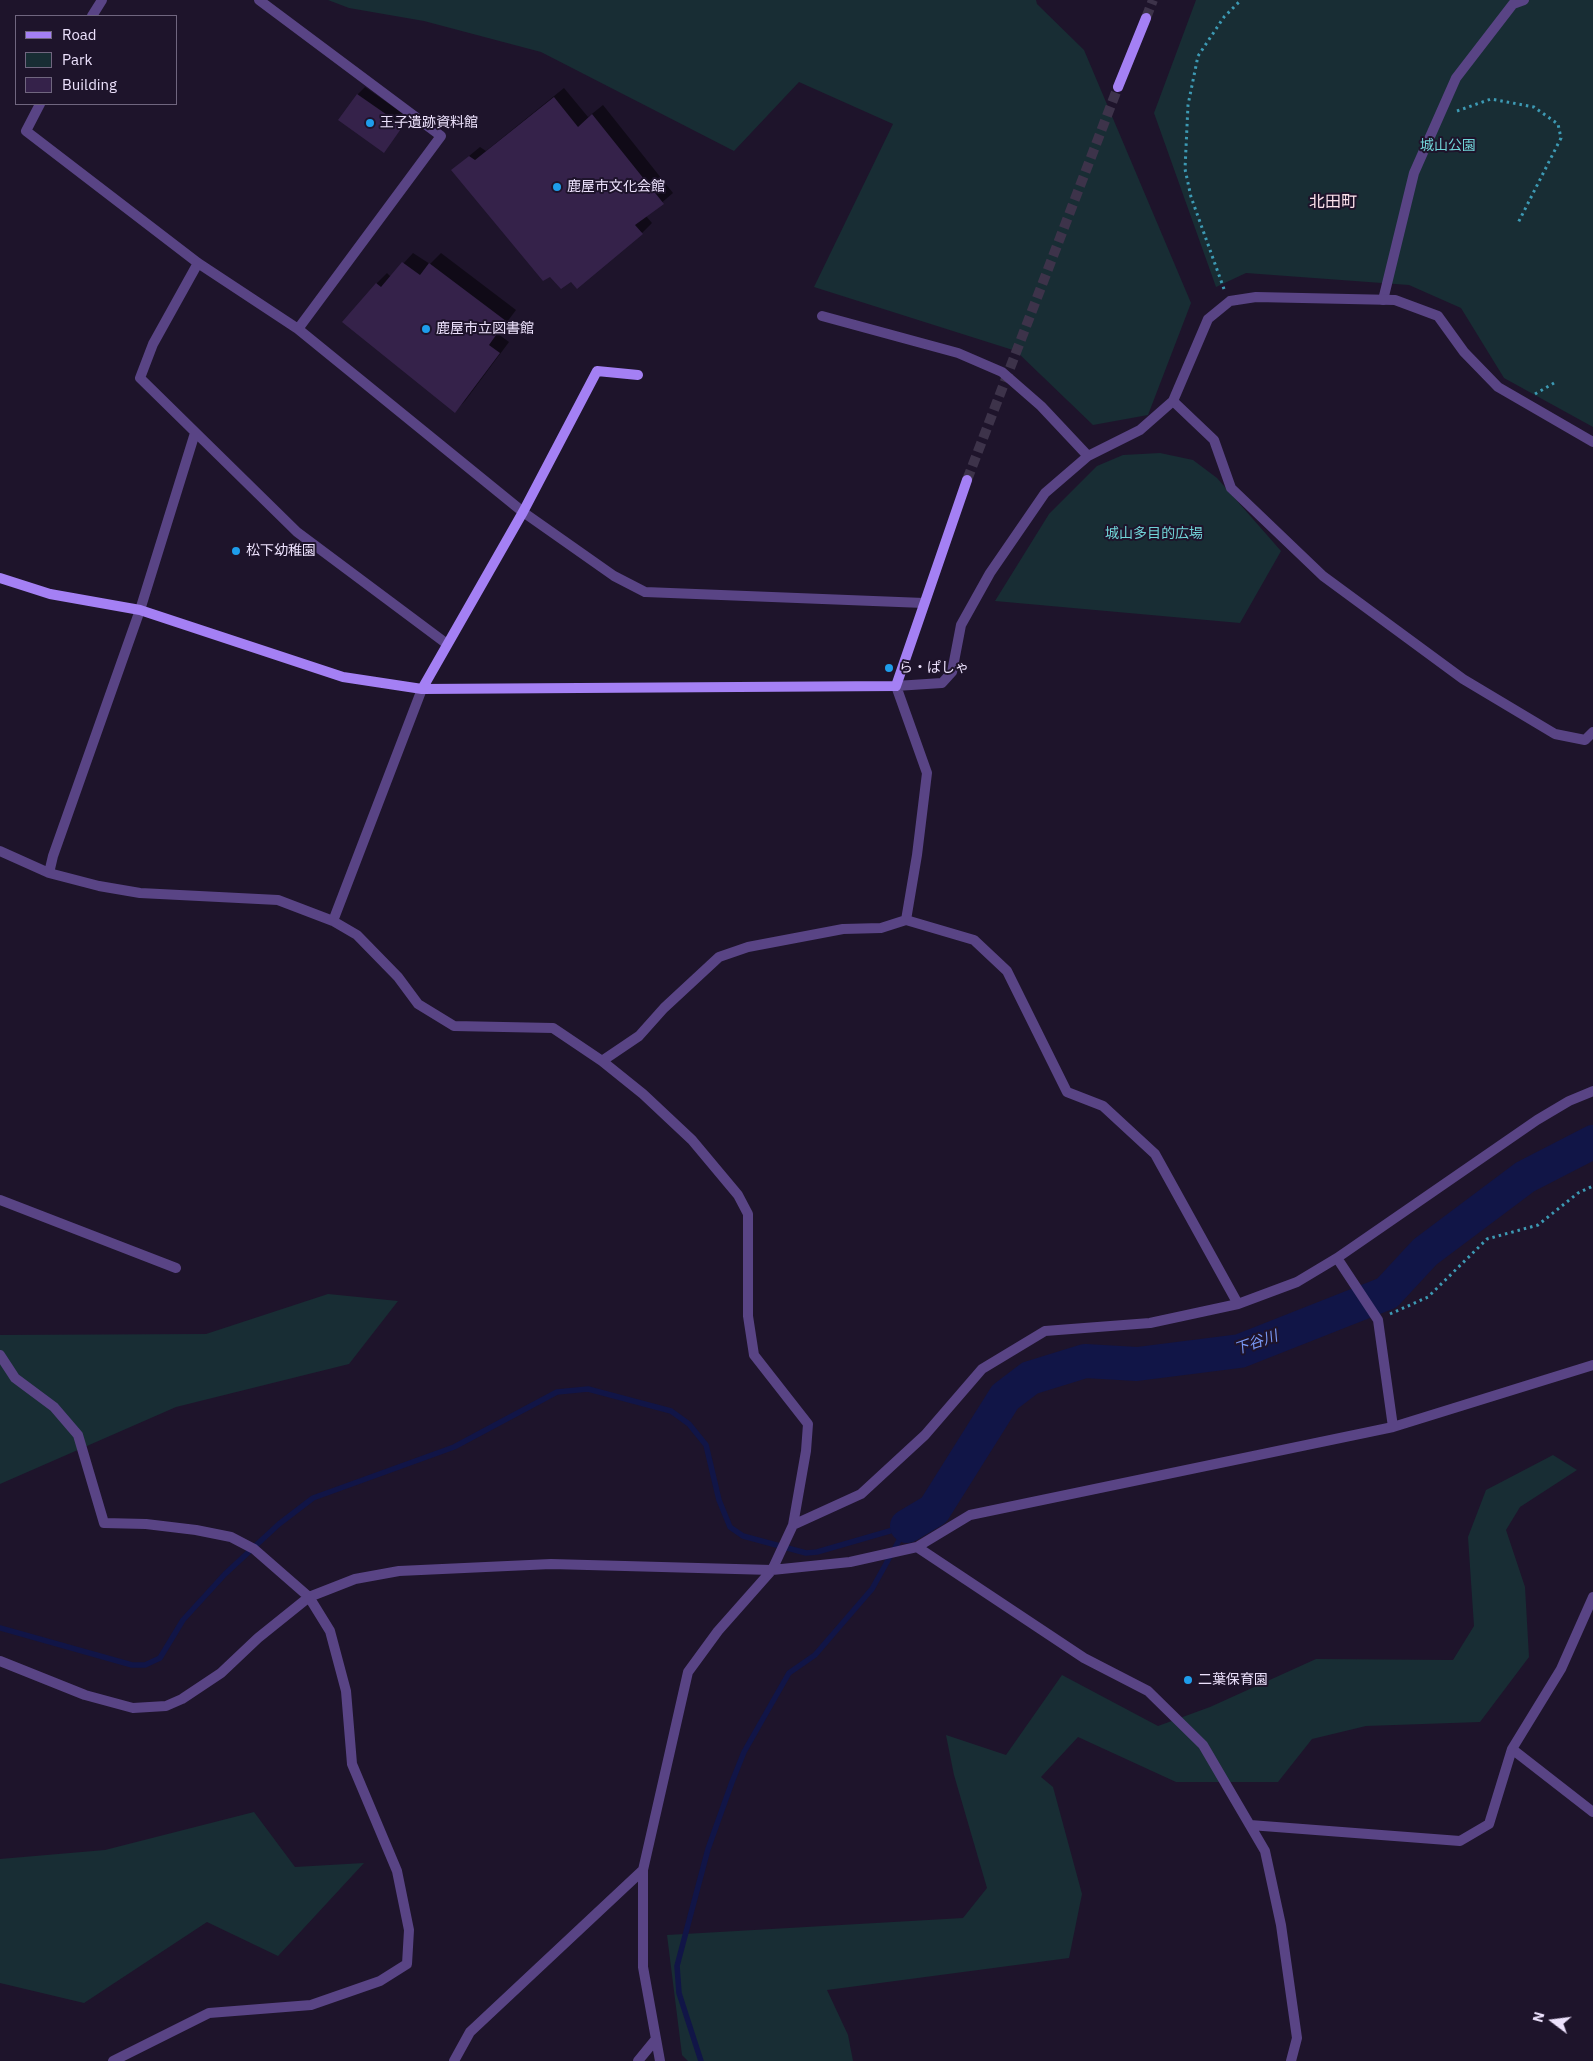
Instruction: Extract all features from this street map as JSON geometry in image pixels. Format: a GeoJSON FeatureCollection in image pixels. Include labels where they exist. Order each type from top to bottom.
{"type":"FeatureCollection","features":[{"type":"Feature","properties":{"kind":"street"},"geometry":{"type":"LineString","coordinates":[[93,15],[102,0]]}},
{"type":"Feature","properties":{"kind":"street"},"geometry":{"type":"LineString","coordinates":[[259,0],[441,136],[298,329]]}},
{"type":"Feature","properties":{"kind":"street"},"geometry":{"type":"LineString","coordinates":[[1383,300],[1414,173],[1456,78],[1513,4],[1524,0]]}},
{"type":"Feature","properties":{"kind":"street"},"geometry":{"type":"LineString","coordinates":[[1118,88],[1146,18]]}},
{"type":"Feature","properties":{"kind":"street"},"geometry":{"type":"LineString","coordinates":[[39,105],[26,131],[198,263],[298,329],[522,512],[614,576],[645,592],[924,603]]}},
{"type":"Feature","properties":{"kind":"street"},"geometry":{"type":"LineString","coordinates":[[198,263],[153,344],[140,378],[297,532],[447,644]]}},
{"type":"Feature","properties":{"kind":"street"},"geometry":{"type":"LineString","coordinates":[[0,578],[50,594],[140,610],[343,677],[422,689],[896,686],[942,683],[952,672],[961,625],[990,573],[1045,493],[1088,456],[1140,430],[1173,401],[1208,319],[1230,302],[1256,297],[1395,300],[1438,316],[1464,352],[1498,387],[1593,442]]}},
{"type":"Feature","properties":{"kind":"street"},"geometry":{"type":"LineString","coordinates":[[822,316],[958,353],[1002,372],[1041,406],[1088,456]]}},
{"type":"Feature","properties":{"kind":"street"},"geometry":{"type":"LineString","coordinates":[[332,921],[422,689],[522,512],[597,371],[638,376]]}},
{"type":"Feature","properties":{"kind":"street"},"geometry":{"type":"LineString","coordinates":[[1173,401],[1214,440],[1231,488],[1323,576],[1463,679],[1555,734],[1585,740],[1593,732]]}},
{"type":"Feature","properties":{"kind":"street"},"geometry":{"type":"LineString","coordinates":[[49,873],[52,856],[140,610],[196,433]]}},
{"type":"Feature","properties":{"kind":"street"},"geometry":{"type":"LineString","coordinates":[[906,920],[918,855],[927,773],[896,686],[967,480]]}},
{"type":"Feature","properties":{"kind":"street"},"geometry":{"type":"LineString","coordinates":[[0,851],[49,873],[99,886],[140,893],[278,900],[332,921],[357,935],[398,977],[418,1004],[454,1026],[553,1028],[602,1061],[643,1094],[692,1140],[738,1195],[748,1214],[748,1316],[754,1355],[808,1424],[806,1451],[794,1525],[772,1570],[718,1631],[688,1672],[643,1870],[643,1967],[660,2061]]}},
{"type":"Feature","properties":{"kind":"street"},"geometry":{"type":"LineString","coordinates":[[602,1061],[639,1036],[664,1008],[719,957],[748,947],[843,929],[881,928],[906,920],[974,940],[1007,971],[1067,1092],[1103,1106],[1156,1154],[1238,1304]]}},
{"type":"Feature","properties":{"kind":"street"},"geometry":{"type":"LineString","coordinates":[[794,1525],[862,1494],[925,1435],[982,1369],[1046,1331],[1150,1323],[1238,1304],[1297,1282],[1337,1258],[1537,1120],[1569,1101],[1593,1090]]}},
{"type":"Feature","properties":{"kind":"street"},"geometry":{"type":"LineString","coordinates":[[0,1200],[176,1268]]}},
{"type":"Feature","properties":{"kind":"street"},"geometry":{"type":"LineString","coordinates":[[1337,1258],[1378,1320],[1392,1427]]}},
{"type":"Feature","properties":{"kind":"street"},"geometry":{"type":"LineString","coordinates":[[0,1355],[15,1378],[54,1407],[78,1435],[104,1523],[146,1524],[196,1530],[231,1537],[254,1549],[309,1597],[330,1631],[346,1691],[352,1764],[397,1871],[409,1930],[407,1964],[380,1981],[311,2004],[209,2013],[113,2061]]}},
{"type":"Feature","properties":{"kind":"street"},"geometry":{"type":"LineString","coordinates":[[0,1661],[86,1695],[133,1708],[166,1706],[182,1699],[220,1673],[258,1638],[309,1597],[354,1579],[399,1571],[550,1564],[772,1570],[850,1562],[916,1547],[970,1515],[1392,1427],[1593,1365]]}},
{"type":"Feature","properties":{"kind":"street"},"geometry":{"type":"LineString","coordinates":[[916,1547],[1084,1658],[1148,1691],[1203,1745],[1265,1851],[1282,1925],[1297,2038],[1291,2061]]}},
{"type":"Feature","properties":{"kind":"street"},"geometry":{"type":"LineString","coordinates":[[1250,1825],[1460,1841],[1489,1824],[1512,1749],[1561,1669],[1593,1597]]}},
{"type":"Feature","properties":{"kind":"street"},"geometry":{"type":"LineString","coordinates":[[1512,1749],[1593,1812]]}},
{"type":"Feature","properties":{"kind":"street"},"geometry":{"type":"LineString","coordinates":[[454,2061],[470,2032],[643,1870]]}},
{"type":"Feature","properties":{"kind":"street"},"geometry":{"type":"LineString","coordinates":[[638,2061],[656,2039]]}},
{"type":"Feature","properties":{"kind":"path"},"geometry":{"type":"LineString","coordinates":[[1225,292],[1191,197],[1185,169],[1188,105],[1198,56],[1224,17],[1240,0]]}},
{"type":"Feature","properties":{"kind":"path"},"geometry":{"type":"LineString","coordinates":[[1439,117],[1491,99],[1534,107],[1558,124],[1561,138],[1518,224]]}},
{"type":"Feature","properties":{"kind":"path"},"geometry":{"type":"LineString","coordinates":[[1531,396],[1554,383]]}},
{"type":"Feature","properties":{"kind":"path"},"geometry":{"type":"LineString","coordinates":[[1378,1320],[1428,1298],[1488,1239],[1538,1225],[1578,1193],[1593,1186]]}},
{"type":"Feature","properties":{"kind":"green space"},"geometry":{"type":"Polygon","coordinates":[[[328,0],[1036,0],[1037,4],[1084,50],[1191,303],[1148,415],[1093,425],[1016,351],[814,287],[893,124],[799,82],[734,151],[541,52],[424,21],[349,8],[328,0]]]}},
{"type":"Feature","properties":{"kind":"green space","name":"城山公園"},"geometry":{"type":"Polygon","coordinates":[[[1196,0],[1593,0],[1593,427],[1504,378],[1461,308],[1409,285],[1246,273],[1216,287],[1154,113],[1196,0]]]}},
{"type":"Feature","properties":{"kind":"green space","name":"城山多目的広場"},"geometry":{"type":"Polygon","coordinates":[[[1160,453],[1193,460],[1217,478],[1281,551],[1240,623],[995,601],[1049,514],[1097,466],[1123,455],[1160,453]]]}},
{"type":"Feature","properties":{"kind":"green space"},"geometry":{"type":"Polygon","coordinates":[[[328,1294],[398,1301],[349,1364],[176,1407],[0,1484],[0,1335],[206,1334],[328,1294]]]}},
{"type":"Feature","properties":{"kind":"green space"},"geometry":{"type":"Polygon","coordinates":[[[1553,1455],[1577,1470],[1520,1507],[1506,1530],[1525,1587],[1529,1657],[1480,1722],[1366,1726],[1312,1739],[1278,1782],[1176,1782],[1078,1737],[1041,1777],[1053,1787],[1082,1894],[1069,1958],[827,1990],[848,2035],[853,2061],[688,2061],[682,2055],[667,1935],[963,1918],[987,1888],[954,1775],[946,1735],[1006,1755],[1062,1675],[1158,1726],[1210,1707],[1316,1659],[1453,1660],[1474,1626],[1468,1537],[1486,1490],[1553,1455]]]}},
{"type":"Feature","properties":{"kind":"green space"},"geometry":{"type":"Polygon","coordinates":[[[254,1812],[295,1867],[364,1863],[278,1956],[207,1922],[84,2003],[0,1983],[0,1859],[105,1850],[254,1812]]]}},
{"type":"Feature","properties":{"kind":"building","name":"王子遺跡資料館"},"geometry":{"type":"Polygon","coordinates":[[[357,94],[403,126],[384,153],[338,120],[357,94]]]}},
{"type":"Feature","properties":{"kind":"building","name":"鹿屋市文化会館"},"geometry":{"type":"Polygon","coordinates":[[[554,97],[578,127],[592,114],[664,204],[635,225],[643,234],[577,289],[571,282],[561,289],[550,277],[543,281],[451,170],[469,156],[475,160],[554,97]]]}},
{"type":"Feature","properties":{"kind":"building"},"geometry":{"type":"Polygon","coordinates":[[[402,262],[420,275],[429,263],[506,321],[489,345],[500,353],[455,413],[342,322],[376,283],[381,287],[402,262]]]}},
{"type":"Feature","properties":{"kind":"waterway","name":"下谷川"},"geometry":{"type":"LineString","coordinates":[[907,1526],[934,1510],[1005,1397],[1030,1378],[1085,1361],[1137,1364],[1240,1351],[1387,1293],[1425,1252],[1525,1177],[1593,1142]]}},
{"type":"Feature","properties":{"kind":"waterway"},"geometry":{"type":"LineString","coordinates":[[0,1628],[132,1665],[145,1665],[160,1658],[183,1620],[225,1574],[279,1524],[313,1498],[454,1447],[557,1392],[588,1389],[671,1411],[689,1424],[706,1445],[719,1500],[730,1527],[743,1536],[806,1553],[817,1552],[907,1526]]}},
{"type":"Feature","properties":{"kind":"waterway"},"geometry":{"type":"LineString","coordinates":[[701,2061],[679,1993],[677,1966],[708,1849],[732,1782],[744,1752],[789,1673],[815,1655],[872,1589],[907,1526]]}},
{"type":"Feature","properties":{"kind":"tunnel"},"geometry":{"type":"LineString","coordinates":[[1146,18],[1153,0]]}},
{"type":"Feature","properties":{"kind":"tunnel"},"geometry":{"type":"LineString","coordinates":[[967,480],[1118,87]]}},
{"type":"Feature","properties":{"kind":"place","name":"王子遺跡資料館"},"geometry":{"type":"Point","coordinates":[370,123]}},
{"type":"Feature","properties":{"kind":"place","name":"鹿屋市文化会館"},"geometry":{"type":"Point","coordinates":[557,187]}},
{"type":"Feature","properties":{"kind":"place","name":"鹿屋市立図書館"},"geometry":{"type":"Point","coordinates":[426,329]}},
{"type":"Feature","properties":{"kind":"place","name":"松下幼稚園"},"geometry":{"type":"Point","coordinates":[236,551]}},
{"type":"Feature","properties":{"kind":"place","name":"ら・ぱしゃ"},"geometry":{"type":"Point","coordinates":[889,668]}},
{"type":"Feature","properties":{"kind":"place","name":"二葉保育園"},"geometry":{"type":"Point","coordinates":[1188,1680]}},
{"type":"Feature","properties":{"kind":"district","name":"北田町"},"geometry":{"type":"Point","coordinates":[1333,202]}}]}
